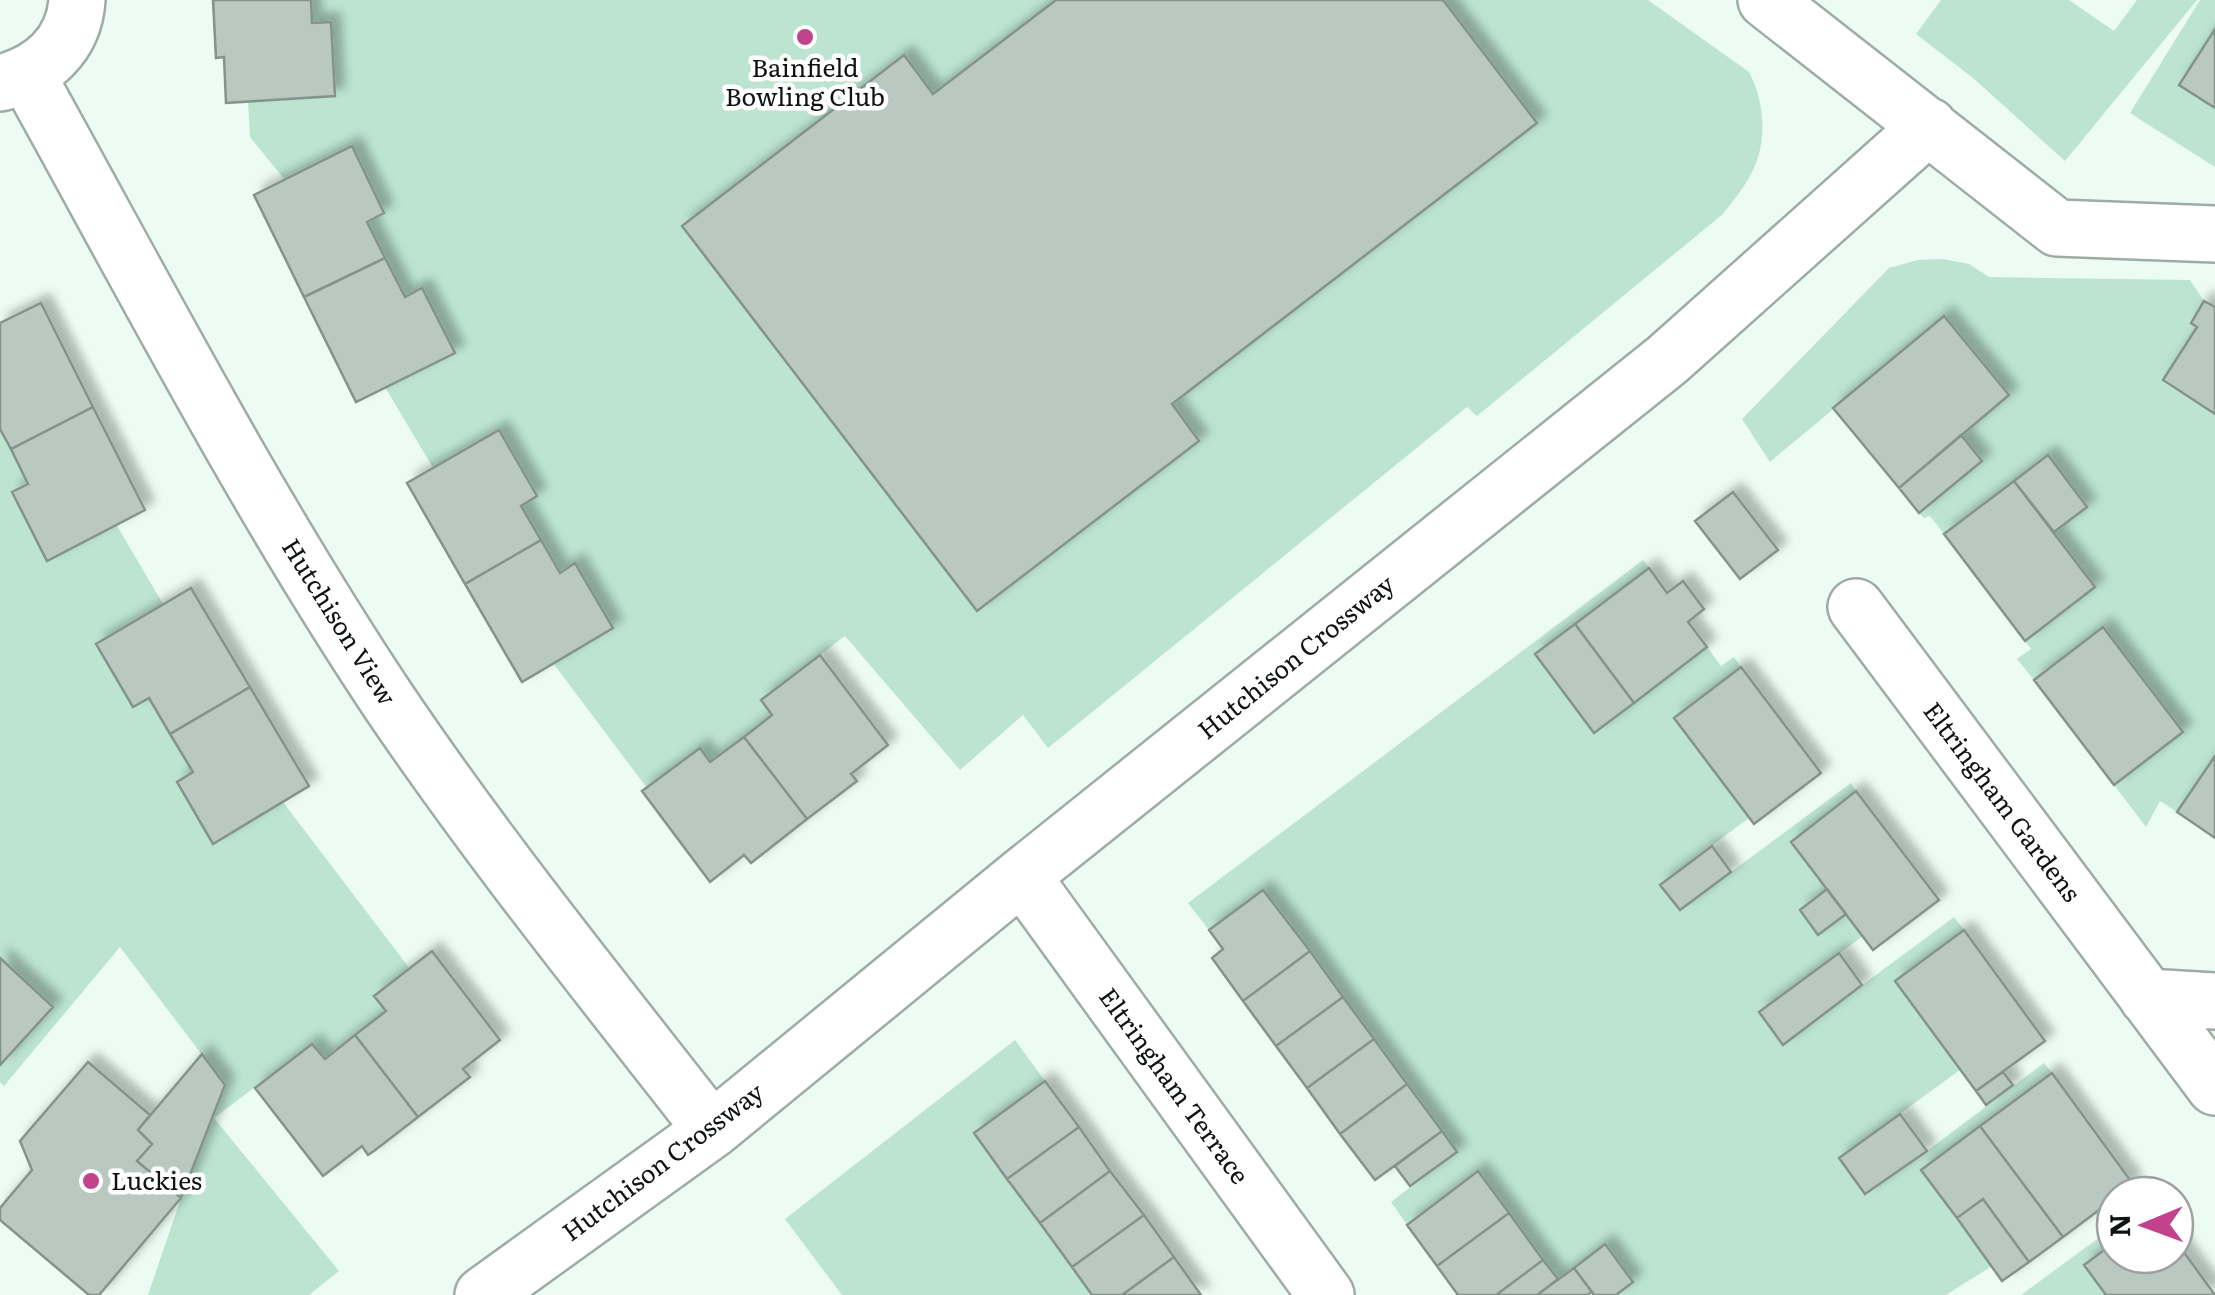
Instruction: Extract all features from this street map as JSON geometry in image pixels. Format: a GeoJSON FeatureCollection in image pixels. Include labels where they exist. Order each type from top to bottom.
{"type":"FeatureCollection","features":[{"type":"Feature","properties":{"kind":"street","name":"Hutchison View"},"geometry":{"type":"LineString","coordinates":[[77,0],[76,15],[66,40],[49,60],[13,79],[288,543],[379,686],[488,843],[712,1130]]}},
{"type":"Feature","properties":{"kind":"street"},"geometry":{"type":"LineString","coordinates":[[1766,0],[2058,228],[2215,234]]}},
{"type":"Feature","properties":{"kind":"street","name":"Hutchison Crossway"},"geometry":{"type":"LineString","coordinates":[[483,1295],[712,1130],[1022,876],[1667,360],[1929,126]]}},
{"type":"Feature","properties":{"kind":"street","name":"Eltringham Gardens"},"geometry":{"type":"LineString","coordinates":[[1856,606],[2215,1087]]}},
{"type":"Feature","properties":{"kind":"street","name":"Eltringham Terrace"},"geometry":{"type":"LineString","coordinates":[[1022,876],[1326,1295]]}},
{"type":"Feature","properties":{"kind":"street"},"geometry":{"type":"LineString","coordinates":[[2148,997],[2215,1001]]}},
{"type":"Feature","properties":{"kind":"green space"},"geometry":{"type":"Polygon","coordinates":[[[311,0],[1648,0],[1749,72],[1761,109],[1762,136],[1751,174],[1723,214],[1477,416],[1467,407],[1048,748],[1023,715],[960,770],[845,636],[761,700],[772,715],[710,762],[700,748],[647,788],[553,663],[612,628],[574,564],[560,573],[521,506],[537,496],[499,431],[433,468],[385,387],[454,352],[422,288],[405,297],[367,222],[384,213],[352,147],[285,180],[250,137],[248,101],[335,96],[331,22],[312,23],[311,0]]]}},
{"type":"Feature","properties":{"kind":"green space"},"geometry":{"type":"Polygon","coordinates":[[[1941,0],[2069,0],[2114,31],[2137,0],[2197,0],[2065,161],[1973,78],[1916,34],[1941,0]]]}},
{"type":"Feature","properties":{"kind":"green space"},"geometry":{"type":"Polygon","coordinates":[[[2200,0],[2215,0],[2215,167],[2130,113],[2200,0]]]}},
{"type":"Feature","properties":{"kind":"green space"},"geometry":{"type":"Polygon","coordinates":[[[1918,260],[1969,264],[1989,277],[2190,280],[2204,301],[2191,323],[2197,327],[2215,414],[2215,756],[2177,812],[2160,801],[2146,827],[2114,785],[2183,732],[2104,627],[2034,680],[2017,659],[2031,649],[2025,641],[2095,587],[2054,532],[2087,507],[2047,455],[1944,534],[1930,516],[1924,518],[1919,513],[1982,461],[1961,435],[2009,395],[1944,317],[1770,462],[1742,419],[1889,268],[1918,260]]]}},
{"type":"Feature","properties":{"kind":"green space"},"geometry":{"type":"Polygon","coordinates":[[[0,429],[28,484],[12,493],[46,560],[116,524],[163,604],[96,645],[133,707],[149,698],[193,772],[178,782],[213,843],[283,802],[410,969],[375,996],[386,1011],[325,1059],[312,1044],[214,1118],[339,1271],[309,1295],[148,1295],[225,1085],[120,947],[4,1086],[0,1082],[0,1065],[53,1007],[0,958],[0,429]]]}},
{"type":"Feature","properties":{"kind":"green space"},"geometry":{"type":"Polygon","coordinates":[[[1643,560],[1649,568],[1536,655],[1595,733],[1707,647],[1721,666],[1734,657],[1741,667],[1675,718],[1749,818],[1660,884],[1680,910],[1851,783],[1856,791],[1791,842],[1827,889],[1800,910],[1817,934],[1846,914],[1863,936],[1759,1012],[1783,1044],[1954,917],[1964,930],[1895,981],[1960,1070],[1839,1158],[1864,1193],[2044,1063],[2052,1073],[1921,1170],[1992,1266],[1946,1295],[1616,1295],[1604,1245],[1558,1279],[1478,1171],[1407,1225],[1391,1202],[1457,1151],[1264,890],[1209,930],[1188,903],[1643,560]]]}},
{"type":"Feature","properties":{"kind":"green space"},"geometry":{"type":"Polygon","coordinates":[[[1015,1040],[1045,1081],[974,1134],[1092,1295],[842,1295],[785,1219],[1015,1040]]]}},
{"type":"Feature","properties":{"kind":"green space"},"geometry":{"type":"Polygon","coordinates":[[[2095,1241],[2095,1257],[2085,1265],[2106,1295],[2021,1295],[2095,1241]]]}},
{"type":"Feature","properties":{"kind":"building"},"geometry":{"type":"Polygon","coordinates":[[[213,0],[311,0],[312,23],[331,22],[335,96],[226,103],[224,57],[216,58],[213,0]]]}},
{"type":"Feature","properties":{"kind":"building"},"geometry":{"type":"Polygon","coordinates":[[[1056,0],[1443,0],[1537,123],[1172,404],[1199,441],[977,611],[682,226],[904,55],[933,94],[1056,0]]]}},
{"type":"Feature","properties":{"kind":"building"},"geometry":{"type":"Polygon","coordinates":[[[2215,29],[2215,108],[2179,85],[2215,29]]]}},
{"type":"Feature","properties":{"kind":"building"},"geometry":{"type":"Polygon","coordinates":[[[352,146],[384,213],[367,222],[385,258],[304,297],[254,195],[352,146]]]}},
{"type":"Feature","properties":{"kind":"building"},"geometry":{"type":"Polygon","coordinates":[[[385,258],[405,297],[422,288],[455,353],[356,402],[304,297],[385,258]]]}},
{"type":"Feature","properties":{"kind":"building"},"geometry":{"type":"Polygon","coordinates":[[[2204,301],[2215,307],[2215,414],[2163,380],[2197,327],[2191,323],[2204,301]]]}},
{"type":"Feature","properties":{"kind":"building"},"geometry":{"type":"Polygon","coordinates":[[[41,303],[93,407],[11,449],[0,429],[0,323],[41,303]]]}},
{"type":"Feature","properties":{"kind":"building"},"geometry":{"type":"Polygon","coordinates":[[[1944,316],[2009,395],[1899,488],[1833,408],[1944,316]]]}},
{"type":"Feature","properties":{"kind":"building"},"geometry":{"type":"Polygon","coordinates":[[[93,407],[145,510],[47,561],[12,492],[28,484],[11,449],[93,407]]]}},
{"type":"Feature","properties":{"kind":"building"},"geometry":{"type":"Polygon","coordinates":[[[499,430],[537,496],[521,506],[541,540],[465,584],[407,483],[499,430]]]}},
{"type":"Feature","properties":{"kind":"building"},"geometry":{"type":"Polygon","coordinates":[[[1961,435],[1982,461],[1919,513],[1899,488],[1961,435]]]}},
{"type":"Feature","properties":{"kind":"building"},"geometry":{"type":"Polygon","coordinates":[[[2048,455],[2087,507],[2054,532],[2014,481],[2048,455]]]}},
{"type":"Feature","properties":{"kind":"building"},"geometry":{"type":"Polygon","coordinates":[[[2014,481],[2095,587],[2025,641],[1944,534],[2014,481]]]}},
{"type":"Feature","properties":{"kind":"building"},"geometry":{"type":"Polygon","coordinates":[[[1733,492],[1778,550],[1740,579],[1695,521],[1733,492]]]}},
{"type":"Feature","properties":{"kind":"building"},"geometry":{"type":"Polygon","coordinates":[[[541,540],[560,573],[575,563],[613,628],[522,682],[465,584],[541,540]]]}},
{"type":"Feature","properties":{"kind":"building"},"geometry":{"type":"Polygon","coordinates":[[[1649,568],[1667,593],[1683,581],[1704,609],[1688,622],[1707,647],[1634,703],[1575,624],[1649,568]]]}},
{"type":"Feature","properties":{"kind":"building"},"geometry":{"type":"Polygon","coordinates":[[[191,588],[250,687],[170,734],[149,698],[133,707],[96,644],[191,588]]]}},
{"type":"Feature","properties":{"kind":"building"},"geometry":{"type":"Polygon","coordinates":[[[1575,624],[1634,703],[1594,733],[1535,654],[1575,624]]]}},
{"type":"Feature","properties":{"kind":"building"},"geometry":{"type":"Polygon","coordinates":[[[2103,627],[2183,732],[2114,785],[2034,680],[2103,627]]]}},
{"type":"Feature","properties":{"kind":"building"},"geometry":{"type":"Polygon","coordinates":[[[820,655],[888,745],[851,774],[857,781],[807,819],[744,737],[772,715],[761,700],[820,655]]]}},
{"type":"Feature","properties":{"kind":"building"},"geometry":{"type":"Polygon","coordinates":[[[1741,667],[1821,773],[1754,824],[1674,718],[1741,667]]]}},
{"type":"Feature","properties":{"kind":"building"},"geometry":{"type":"Polygon","coordinates":[[[250,687],[309,786],[213,844],[177,782],[193,772],[170,734],[250,687]]]}},
{"type":"Feature","properties":{"kind":"building"},"geometry":{"type":"Polygon","coordinates":[[[744,737],[807,819],[751,863],[744,855],[710,882],[642,791],[700,748],[710,762],[744,737]]]}},
{"type":"Feature","properties":{"kind":"building"},"geometry":{"type":"Polygon","coordinates":[[[2215,756],[2215,838],[2177,812],[2215,756]]]}},
{"type":"Feature","properties":{"kind":"building"},"geometry":{"type":"Polygon","coordinates":[[[1856,791],[1939,900],[1873,950],[1791,842],[1856,791]]]}},
{"type":"Feature","properties":{"kind":"building"},"geometry":{"type":"Polygon","coordinates":[[[1712,846],[1731,872],[1680,910],[1660,885],[1712,846]]]}},
{"type":"Feature","properties":{"kind":"building"},"geometry":{"type":"Polygon","coordinates":[[[1827,889],[1846,914],[1818,935],[1800,910],[1827,889]]]}},
{"type":"Feature","properties":{"kind":"building"},"geometry":{"type":"Polygon","coordinates":[[[1263,890],[1310,951],[1243,1001],[1212,958],[1223,949],[1209,930],[1263,890]]]}},
{"type":"Feature","properties":{"kind":"building"},"geometry":{"type":"Polygon","coordinates":[[[1964,930],[2045,1041],[1976,1091],[1895,981],[1964,930]]]}},
{"type":"Feature","properties":{"kind":"building"},"geometry":{"type":"Polygon","coordinates":[[[432,951],[500,1040],[463,1069],[470,1077],[418,1117],[355,1035],[386,1011],[374,996],[432,951]]]}},
{"type":"Feature","properties":{"kind":"building"},"geometry":{"type":"Polygon","coordinates":[[[1310,951],[1343,997],[1276,1046],[1243,1001],[1310,951]]]}},
{"type":"Feature","properties":{"kind":"building"},"geometry":{"type":"Polygon","coordinates":[[[1839,953],[1862,985],[1783,1045],[1759,1012],[1839,953]]]}},
{"type":"Feature","properties":{"kind":"building"},"geometry":{"type":"Polygon","coordinates":[[[0,958],[53,1007],[0,1065],[0,958]]]}},
{"type":"Feature","properties":{"kind":"building"},"geometry":{"type":"Polygon","coordinates":[[[1343,997],[1374,1039],[1307,1088],[1276,1046],[1343,997]]]}},
{"type":"Feature","properties":{"kind":"building"},"geometry":{"type":"Polygon","coordinates":[[[355,1035],[418,1117],[368,1155],[362,1146],[323,1176],[255,1088],[312,1044],[325,1059],[355,1035]]]}},
{"type":"Feature","properties":{"kind":"building"},"geometry":{"type":"Polygon","coordinates":[[[1374,1039],[1407,1084],[1340,1134],[1307,1088],[1374,1039]]]}},
{"type":"Feature","properties":{"kind":"building"},"geometry":{"type":"Polygon","coordinates":[[[202,1054],[225,1085],[181,1198],[137,1161],[152,1144],[138,1130],[202,1054]]]}},
{"type":"Feature","properties":{"kind":"building"},"geometry":{"type":"Polygon","coordinates":[[[88,1062],[150,1115],[138,1130],[152,1144],[137,1161],[181,1198],[99,1295],[89,1295],[0,1220],[0,1208],[32,1170],[20,1141],[88,1062]]]}},
{"type":"Feature","properties":{"kind":"building"},"geometry":{"type":"Polygon","coordinates":[[[2003,1072],[2013,1085],[1986,1105],[1976,1091],[2003,1072]]]}},
{"type":"Feature","properties":{"kind":"building"},"geometry":{"type":"Polygon","coordinates":[[[2052,1073],[2126,1175],[2095,1175],[2095,1213],[2063,1237],[1980,1126],[2052,1073]]]}},
{"type":"Feature","properties":{"kind":"building"},"geometry":{"type":"Polygon","coordinates":[[[1045,1081],[1079,1127],[1007,1179],[974,1133],[1045,1081]]]}},
{"type":"Feature","properties":{"kind":"building"},"geometry":{"type":"Polygon","coordinates":[[[1407,1084],[1442,1131],[1375,1180],[1340,1134],[1407,1084]]]}},
{"type":"Feature","properties":{"kind":"building"},"geometry":{"type":"Polygon","coordinates":[[[1900,1114],[1927,1151],[1865,1194],[1839,1158],[1900,1114]]]}},
{"type":"Feature","properties":{"kind":"building"},"geometry":{"type":"Polygon","coordinates":[[[1980,1126],[2063,1237],[2029,1262],[1983,1199],[1957,1218],[1921,1170],[1980,1126]]]}},
{"type":"Feature","properties":{"kind":"building"},"geometry":{"type":"Polygon","coordinates":[[[1079,1127],[1110,1171],[1040,1223],[1007,1179],[1079,1127]]]}},
{"type":"Feature","properties":{"kind":"building"},"geometry":{"type":"Polygon","coordinates":[[[1442,1131],[1457,1152],[1410,1186],[1395,1166],[1442,1131]]]}},
{"type":"Feature","properties":{"kind":"building"},"geometry":{"type":"Polygon","coordinates":[[[1110,1171],[1144,1215],[1072,1267],[1040,1223],[1110,1171]]]}},
{"type":"Feature","properties":{"kind":"building"},"geometry":{"type":"Polygon","coordinates":[[[1478,1171],[1509,1213],[1437,1266],[1407,1225],[1478,1171]]]}},
{"type":"Feature","properties":{"kind":"building"},"geometry":{"type":"Polygon","coordinates":[[[1983,1199],[2029,1262],[2002,1281],[1957,1218],[1983,1199]]]}},
{"type":"Feature","properties":{"kind":"building"},"geometry":{"type":"Polygon","coordinates":[[[1509,1213],[1543,1260],[1496,1295],[1458,1295],[1437,1266],[1509,1213]]]}},
{"type":"Feature","properties":{"kind":"building"},"geometry":{"type":"Polygon","coordinates":[[[1144,1215],[1174,1257],[1122,1295],[1092,1295],[1072,1267],[1144,1215]]]}},
{"type":"Feature","properties":{"kind":"building"},"geometry":{"type":"Polygon","coordinates":[[[1605,1244],[1633,1282],[1616,1295],[1594,1295],[1574,1268],[1605,1244]]]}},
{"type":"Feature","properties":{"kind":"building"},"geometry":{"type":"Polygon","coordinates":[[[1174,1257],[1201,1295],[1122,1295],[1174,1257]]]}},
{"type":"Feature","properties":{"kind":"building"},"geometry":{"type":"Polygon","coordinates":[[[2095,1257],[2095,1275],[2195,1275],[2195,1268],[2215,1295],[2106,1295],[2084,1265],[2095,1257]]]}},
{"type":"Feature","properties":{"kind":"building"},"geometry":{"type":"Polygon","coordinates":[[[1543,1260],[1558,1279],[1537,1295],[1496,1295],[1543,1260]]]}},
{"type":"Feature","properties":{"kind":"building"},"geometry":{"type":"Polygon","coordinates":[[[1574,1268],[1592,1292],[1537,1295],[1574,1268]]]}},
{"type":"Feature","properties":{"kind":"place","name":"Bainfield Bowling Club"},"geometry":{"type":"Point","coordinates":[805,37]}},
{"type":"Feature","properties":{"kind":"place","name":"Luckies"},"geometry":{"type":"Point","coordinates":[91,1181]}}]}
